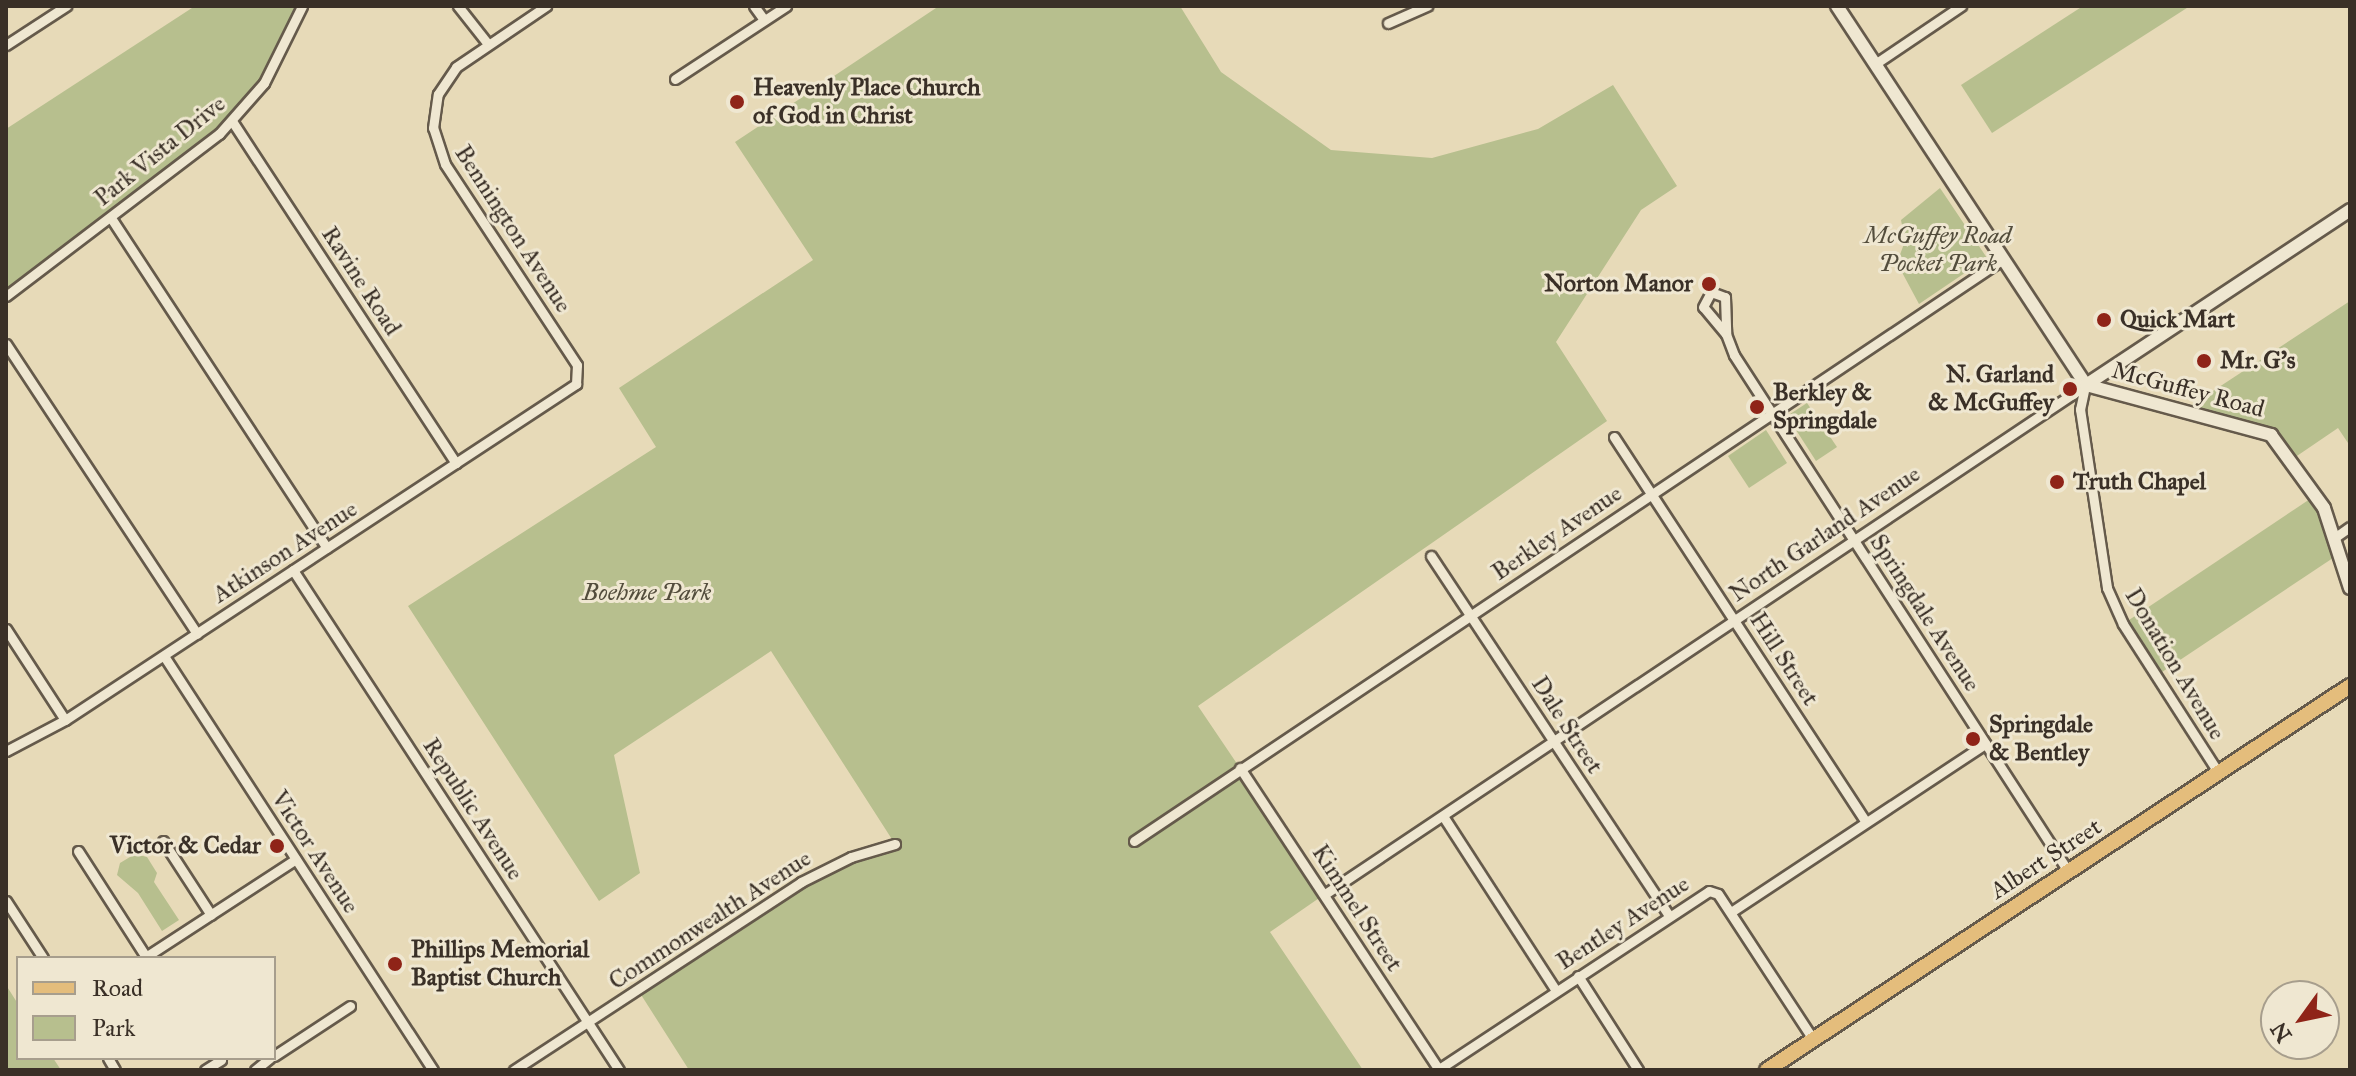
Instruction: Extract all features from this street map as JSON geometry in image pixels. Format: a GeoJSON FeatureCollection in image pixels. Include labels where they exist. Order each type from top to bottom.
{"type":"FeatureCollection","features":[{"type":"Feature","properties":{"kind":"main road","name":"Albert Street"},"geometry":{"type":"LineString","coordinates":[[1767,1070],[2350,686]]}},
{"type":"Feature","properties":{"kind":"street"},"geometry":{"type":"LineString","coordinates":[[6,45],[66,6]]}},
{"type":"Feature","properties":{"kind":"street","name":"Park Vista Drive"},"geometry":{"type":"LineString","coordinates":[[6,296],[111,218],[232,121],[277,61],[302,6]]}},
{"type":"Feature","properties":{"kind":"street"},"geometry":{"type":"LineString","coordinates":[[458,6],[488,44]]}},
{"type":"Feature","properties":{"kind":"street","name":"Bennington Avenue"},"geometry":{"type":"LineString","coordinates":[[546,6],[488,44],[443,82],[433,113],[434,137],[445,164],[577,365],[579,378]]}},
{"type":"Feature","properties":{"kind":"street"},"geometry":{"type":"LineString","coordinates":[[754,6],[764,20]]}},
{"type":"Feature","properties":{"kind":"street"},"geometry":{"type":"LineString","coordinates":[[675,79],[786,6]]}},
{"type":"Feature","properties":{"kind":"street"},"geometry":{"type":"LineString","coordinates":[[1388,23],[1427,6]]}},
{"type":"Feature","properties":{"kind":"street","name":"McGuffey Road"},"geometry":{"type":"LineString","coordinates":[[1837,6],[2086,385],[2271,435],[2324,508],[2350,588]]}},
{"type":"Feature","properties":{"kind":"street"},"geometry":{"type":"LineString","coordinates":[[1875,64],[1961,6]]}},
{"type":"Feature","properties":{"kind":"street","name":"Ravine Road"},"geometry":{"type":"LineString","coordinates":[[232,121],[456,463]]}},
{"type":"Feature","properties":{"kind":"street","name":"North Garland Avenue"},"geometry":{"type":"LineString","coordinates":[[1325,894],[2350,210]]}},
{"type":"Feature","properties":{"kind":"street"},"geometry":{"type":"LineString","coordinates":[[111,218],[327,548]]}},
{"type":"Feature","properties":{"kind":"street","name":"Berkley Avenue"},"geometry":{"type":"LineString","coordinates":[[1134,841],[2003,259]]}},
{"type":"Feature","properties":{"kind":"street","name":"Springdale Avenue"},"geometry":{"type":"LineString","coordinates":[[1726,334],[1772,413],[2068,871]]}},
{"type":"Feature","properties":{"kind":"street"},"geometry":{"type":"LineString","coordinates":[[6,344],[197,634]]}},
{"type":"Feature","properties":{"kind":"street","name":"Atkinson Avenue"},"geometry":{"type":"LineString","coordinates":[[6,751],[65,720],[164,656],[579,378]]}},
{"type":"Feature","properties":{"kind":"street","name":"Donation Avenue"},"geometry":{"type":"LineString","coordinates":[[2086,385],[2080,409],[2107,588],[2123,624],[2218,772]]}},
{"type":"Feature","properties":{"kind":"street","name":"Hill Street"},"geometry":{"type":"LineString","coordinates":[[1614,437],[1866,822]]}},
{"type":"Feature","properties":{"kind":"street"},"geometry":{"type":"LineString","coordinates":[[2334,538],[2350,527]]}},
{"type":"Feature","properties":{"kind":"street","name":"Dale Street"},"geometry":{"type":"LineString","coordinates":[[1431,556],[1669,916]]}},
{"type":"Feature","properties":{"kind":"street","name":"Republic Avenue"},"geometry":{"type":"LineString","coordinates":[[293,570],[619,1070]]}},
{"type":"Feature","properties":{"kind":"street"},"geometry":{"type":"LineString","coordinates":[[6,629],[65,720]]}},
{"type":"Feature","properties":{"kind":"street","name":"Victor Avenue"},"geometry":{"type":"LineString","coordinates":[[164,656],[433,1070]]}},
{"type":"Feature","properties":{"kind":"street"},"geometry":{"type":"LineString","coordinates":[[1813,1039],[1731,912],[1985,744]]}},
{"type":"Feature","properties":{"kind":"street","name":"Kimmel Street"},"geometry":{"type":"LineString","coordinates":[[1240,768],[1439,1069]]}},
{"type":"Feature","properties":{"kind":"street"},"geometry":{"type":"LineString","coordinates":[[1443,816],[1556,991]]}},
{"type":"Feature","properties":{"kind":"street"},"geometry":{"type":"LineString","coordinates":[[163,841],[211,915]]}},
{"type":"Feature","properties":{"kind":"street","name":"Commonwealth Avenue"},"geometry":{"type":"LineString","coordinates":[[514,1070],[801,882],[851,857],[895,844]]}},
{"type":"Feature","properties":{"kind":"street"},"geometry":{"type":"LineString","coordinates":[[78,851],[147,956]]}},
{"type":"Feature","properties":{"kind":"street"},"geometry":{"type":"LineString","coordinates":[[150,956],[296,859]]}},
{"type":"Feature","properties":{"kind":"street","name":"Bentley Avenue"},"geometry":{"type":"LineString","coordinates":[[1439,1069],[1709,891],[1718,894],[1731,912]]}},
{"type":"Feature","properties":{"kind":"street"},"geometry":{"type":"LineString","coordinates":[[6,901],[42,956]]}},
{"type":"Feature","properties":{"kind":"street"},"geometry":{"type":"LineString","coordinates":[[1578,976],[1638,1070]]}},
{"type":"Feature","properties":{"kind":"street"},"geometry":{"type":"LineString","coordinates":[[276,1054],[350,1006]]}},
{"type":"Feature","properties":{"kind":"green space"},"geometry":{"type":"Polygon","coordinates":[[[195,6],[302,6],[277,61],[219,134],[6,296],[6,129],[195,6]]]}},
{"type":"Feature","properties":{"kind":"green space","name":"Boehme Park"},"geometry":{"type":"Polygon","coordinates":[[[939,6],[1180,6],[1221,72],[1331,150],[1432,158],[1538,129],[1613,85],[1677,186],[1641,210],[1556,342],[1607,421],[1198,706],[1325,894],[1270,932],[1363,1070],[689,1070],[638,990],[801,882],[895,844],[771,651],[614,755],[640,873],[599,901],[408,606],[656,447],[619,388],[813,260],[735,142],[939,6]]]}},
{"type":"Feature","properties":{"kind":"green space"},"geometry":{"type":"Polygon","coordinates":[[[2083,6],[2190,6],[1992,133],[1961,85],[2083,6]]]}},
{"type":"Feature","properties":{"kind":"green space","name":"McGuffey Road Pocket Park"},"geometry":{"type":"Polygon","coordinates":[[[1940,188],[1987,258],[1919,304],[1897,263],[1905,241],[1901,220],[1940,188]]]}},
{"type":"Feature","properties":{"kind":"green space"},"geometry":{"type":"Polygon","coordinates":[[[2350,301],[2350,446],[2338,428],[2291,460],[2276,439],[2184,410],[2350,301]]]}},
{"type":"Feature","properties":{"kind":"green space"},"geometry":{"type":"Polygon","coordinates":[[[1807,403],[1837,447],[1816,461],[1787,416],[1807,403]]]}},
{"type":"Feature","properties":{"kind":"green space"},"geometry":{"type":"Polygon","coordinates":[[[1766,430],[1787,463],[1749,488],[1728,456],[1766,430]]]}},
{"type":"Feature","properties":{"kind":"green space"},"geometry":{"type":"Polygon","coordinates":[[[2316,495],[2339,554],[2156,676],[2123,624],[2316,495]]]}},
{"type":"Feature","properties":{"kind":"green space"},"geometry":{"type":"Polygon","coordinates":[[[135,854],[147,857],[157,873],[154,882],[179,920],[162,931],[138,893],[117,875],[120,863],[135,854]]]}},
{"type":"Feature","properties":{"kind":"green space"},"geometry":{"type":"Polygon","coordinates":[[[6,985],[16,1001],[16,1060],[54,1060],[61,1070],[6,1070],[6,985]]]}},
{"type":"Feature","properties":{"kind":"place","name":"Heavenly Place Church of God in Christ"},"geometry":{"type":"Point","coordinates":[737,102]}},
{"type":"Feature","properties":{"kind":"place","name":"Norton Manor"},"geometry":{"type":"Point","coordinates":[1709,284]}},
{"type":"Feature","properties":{"kind":"place","name":"Quick Mart"},"geometry":{"type":"Point","coordinates":[2104,320]}},
{"type":"Feature","properties":{"kind":"place","name":"Mr. G's"},"geometry":{"type":"Point","coordinates":[2204,361]}},
{"type":"Feature","properties":{"kind":"place","name":"N. Garland & McGuffey"},"geometry":{"type":"Point","coordinates":[2070,389]}},
{"type":"Feature","properties":{"kind":"place","name":"Berkley & Springdale"},"geometry":{"type":"Point","coordinates":[1757,407]}},
{"type":"Feature","properties":{"kind":"place","name":"Truth Chapel"},"geometry":{"type":"Point","coordinates":[2057,482]}},
{"type":"Feature","properties":{"kind":"place","name":"Springdale & Bentley"},"geometry":{"type":"Point","coordinates":[1973,739]}},
{"type":"Feature","properties":{"kind":"place","name":"Victor & Cedar"},"geometry":{"type":"Point","coordinates":[277,846]}},
{"type":"Feature","properties":{"kind":"place","name":"Phillips Memorial Baptist Church"},"geometry":{"type":"Point","coordinates":[395,964]}}]}
